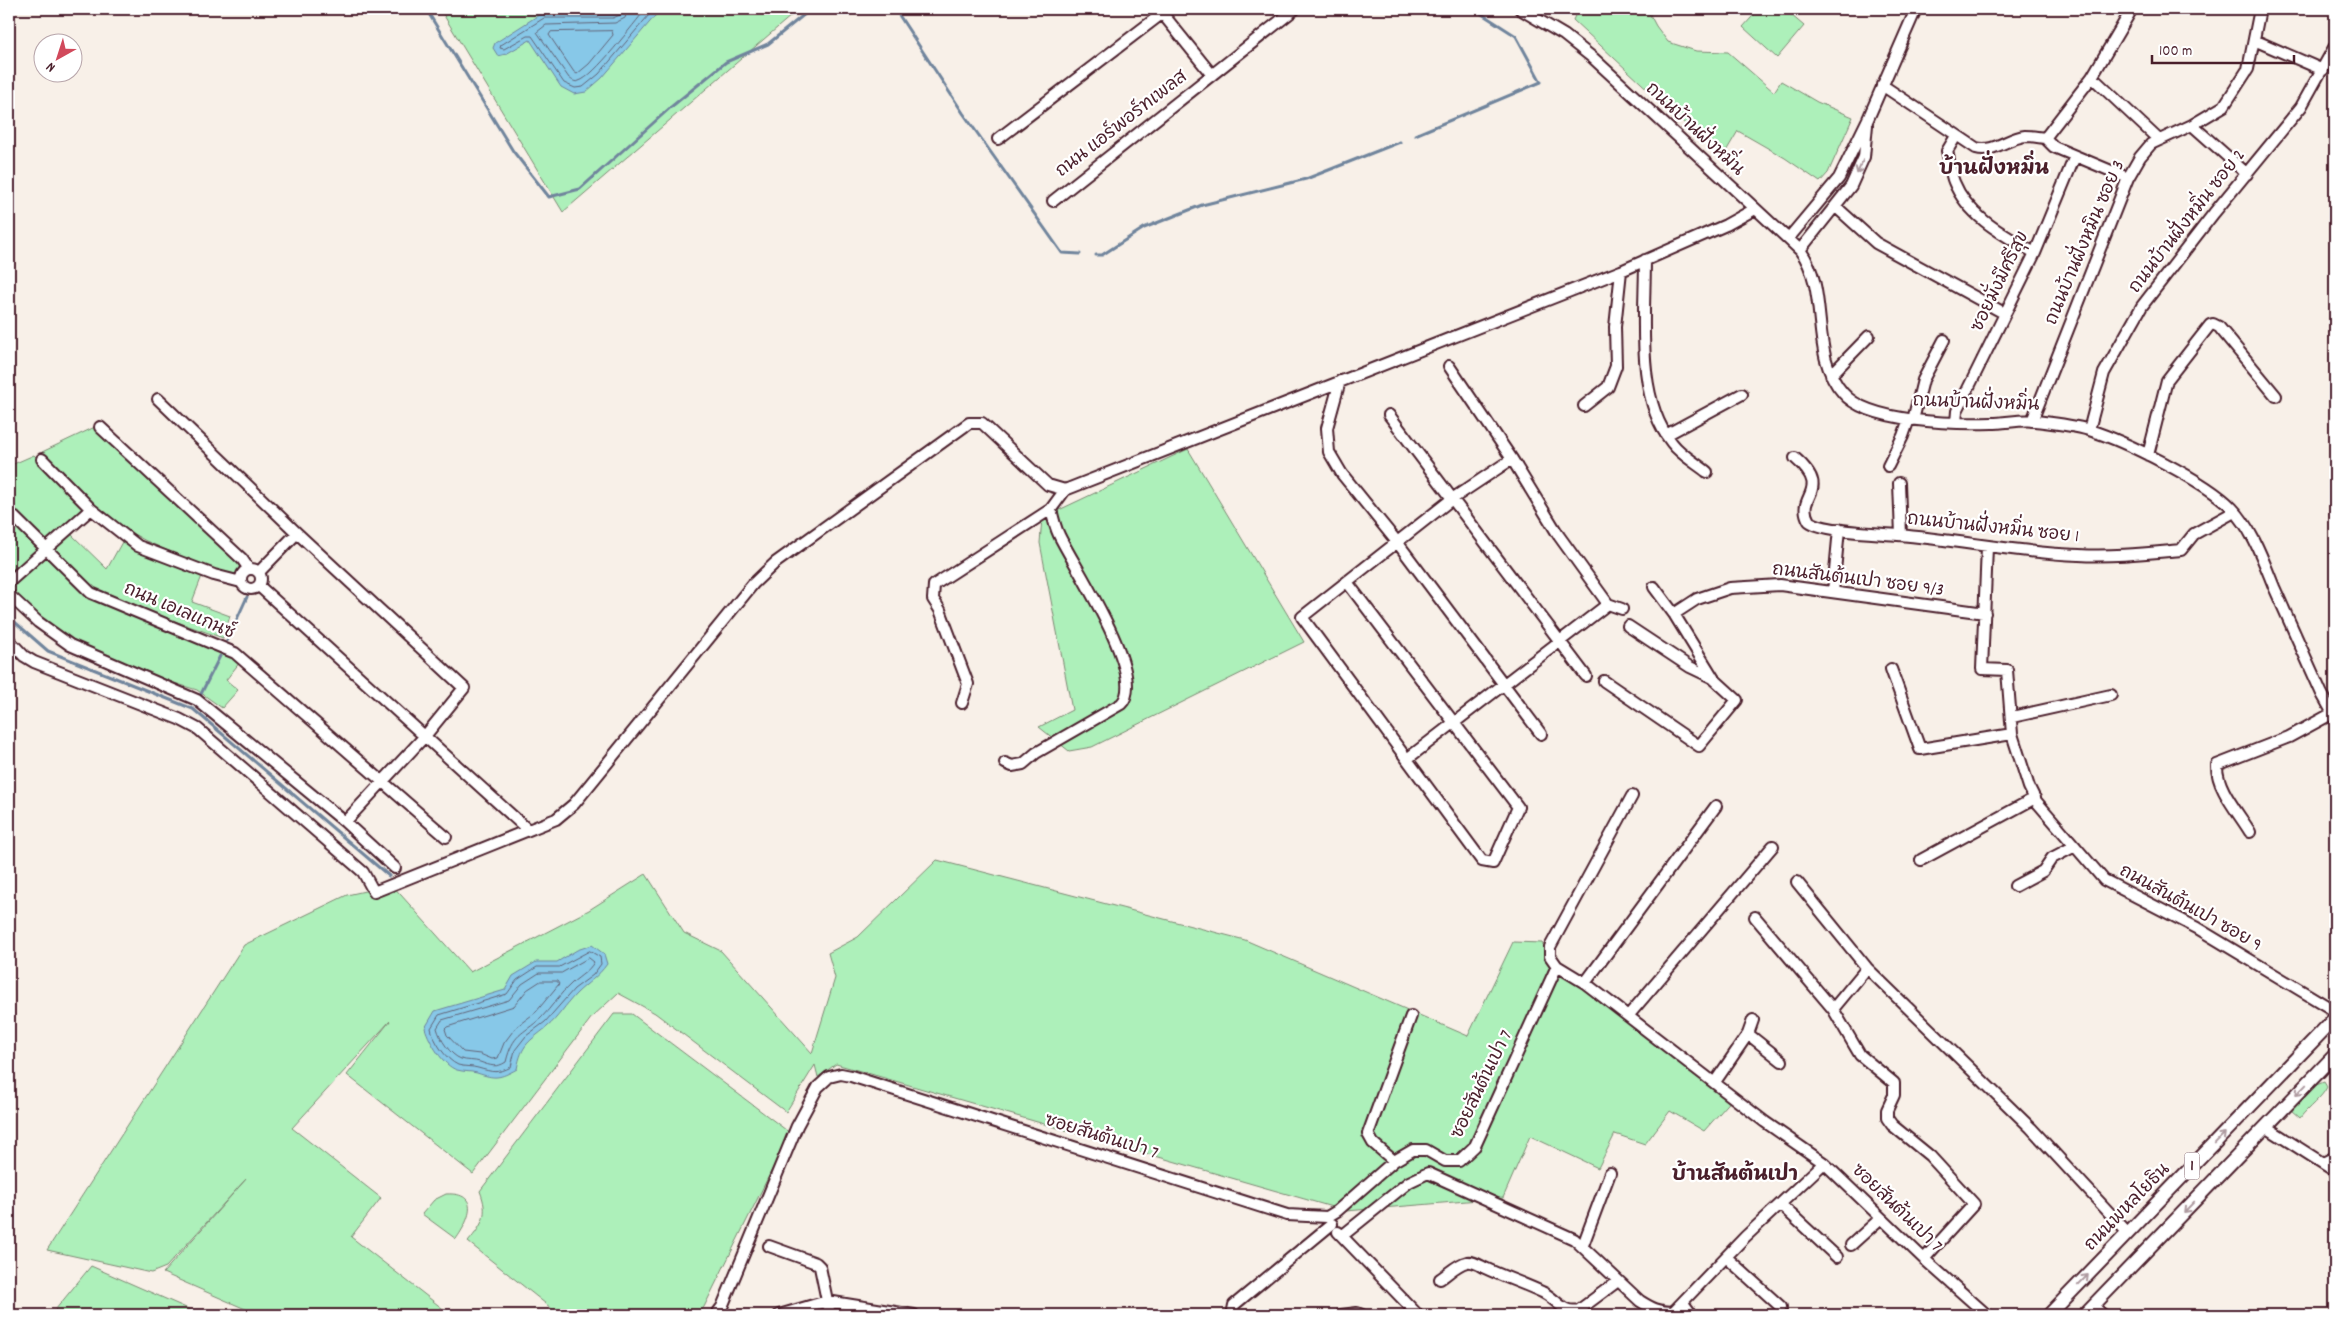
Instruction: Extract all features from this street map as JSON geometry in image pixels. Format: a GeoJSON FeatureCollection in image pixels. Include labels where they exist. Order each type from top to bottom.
{"type":"FeatureCollection","features":[{"type":"Feature","properties":{"kind":"main road","name":"ถนนพหลโยธิน"},"geometry":{"type":"LineString","coordinates":[[2049,1315],[2335,1018]]}},
{"type":"Feature","properties":{"kind":"main road","name":"1"},"geometry":{"type":"LineString","coordinates":[[2084,1315],[2335,1055]]}},
{"type":"Feature","properties":{"kind":"street","name":"ถนน แอร์พอร์ทเพลส"},"geometry":{"type":"LineString","coordinates":[[1053,201],[1295,9]]}},
{"type":"Feature","properties":{"kind":"street","name":"ถนนบ้านฝั่งหมิ่น"},"geometry":{"type":"LineString","coordinates":[[1520,9],[1564,36],[1593,58],[1800,250],[1810,264],[1815,281],[1822,337],[1831,375],[1843,394],[1857,405],[1880,413],[1911,420],[1956,423],[2032,421],[2089,430],[2148,455],[2220,499],[2234,512],[2253,538],[2322,694],[2334,715]]}},
{"type":"Feature","properties":{"kind":"street"},"geometry":{"type":"LineString","coordinates":[[1788,239],[1839,178],[1868,119],[1916,9]]}},
{"type":"Feature","properties":{"kind":"street"},"geometry":{"type":"LineString","coordinates":[[2045,138],[2092,77],[2132,9]]}},
{"type":"Feature","properties":{"kind":"street","name":"ถนนบ้านฝั่งหมิน ซอย 3"},"geometry":{"type":"LineString","coordinates":[[2032,421],[2128,178],[2140,156],[2151,144],[2192,125],[2224,106],[2239,86],[2248,69],[2260,9]]}},
{"type":"Feature","properties":{"kind":"street","name":"ถนน แอร์พอร์ทเพลส"},"geometry":{"type":"LineString","coordinates":[[998,139],[1165,11],[1212,75]]}},
{"type":"Feature","properties":{"kind":"street"},"geometry":{"type":"LineString","coordinates":[[2254,40],[2323,70]]}},
{"type":"Feature","properties":{"kind":"street","name":"ถนนบ้านฝั่งหมิ่น ซอย 2"},"geometry":{"type":"LineString","coordinates":[[2089,430],[2104,373],[2142,306],[2214,213],[2301,107],[2335,46]]}},
{"type":"Feature","properties":{"kind":"street"},"geometry":{"type":"LineString","coordinates":[[2092,77],[2159,140]]}},
{"type":"Feature","properties":{"kind":"street"},"geometry":{"type":"LineString","coordinates":[[1882,85],[1976,148],[1984,150],[2024,136],[2045,138],[2054,147],[2128,178]]}},
{"type":"Feature","properties":{"kind":"street"},"geometry":{"type":"LineString","coordinates":[[1800,250],[1851,186],[1864,157],[1868,119]]}},
{"type":"Feature","properties":{"kind":"street"},"geometry":{"type":"LineString","coordinates":[[2192,125],[2247,174]]}},
{"type":"Feature","properties":{"kind":"street"},"geometry":{"type":"LineString","coordinates":[[1956,136],[1947,151],[1954,181],[1966,204],[1995,229],[2035,254]]}},
{"type":"Feature","properties":{"kind":"street","name":"ซอยมั่งมีศรีสุข"},"geometry":{"type":"LineString","coordinates":[[1956,423],[1957,410],[2035,254],[2075,156]]}},
{"type":"Feature","properties":{"kind":"street"},"geometry":{"type":"LineString","coordinates":[[1835,206],[1876,243],[2004,313]]}},
{"type":"Feature","properties":{"kind":"street"},"geometry":{"type":"LineString","coordinates":[[962,703],[968,684],[940,610],[932,599],[934,585],[1051,509],[1065,490],[1621,271],[1755,209]]}},
{"type":"Feature","properties":{"kind":"street"},"geometry":{"type":"LineString","coordinates":[[1645,260],[1646,379],[1656,417],[1666,435],[1677,449],[1707,472]]}},
{"type":"Feature","properties":{"kind":"street"},"geometry":{"type":"LineString","coordinates":[[1584,406],[1608,387],[1616,366],[1615,327],[1621,271]]}},
{"type":"Feature","properties":{"kind":"street"},"geometry":{"type":"LineString","coordinates":[[2148,455],[2167,380],[2210,325],[2213,324],[2219,327],[2276,396]]}},
{"type":"Feature","properties":{"kind":"street"},"geometry":{"type":"LineString","coordinates":[[1831,375],[1870,336]]}},
{"type":"Feature","properties":{"kind":"street"},"geometry":{"type":"LineString","coordinates":[[1888,466],[1911,420],[1923,380],[1944,340]]}},
{"type":"Feature","properties":{"kind":"street"},"geometry":{"type":"LineString","coordinates":[[1449,366],[1512,459],[1559,536],[1608,604],[1622,609]]}},
{"type":"Feature","properties":{"kind":"street"},"geometry":{"type":"LineString","coordinates":[[1340,381],[1327,428],[1329,452],[1342,474],[1397,542],[1541,734]]}},
{"type":"Feature","properties":{"kind":"street"},"geometry":{"type":"LineString","coordinates":[[1666,435],[1742,394]]}},
{"type":"Feature","properties":{"kind":"street"},"geometry":{"type":"LineString","coordinates":[[158,399],[298,534],[464,688],[425,736],[345,822]]}},
{"type":"Feature","properties":{"kind":"street"},"geometry":{"type":"LineString","coordinates":[[1389,415],[1586,676]]}},
{"type":"Feature","properties":{"kind":"street"},"geometry":{"type":"LineString","coordinates":[[9,640],[24,656],[34,662],[179,718],[198,729],[363,872],[374,892],[556,819],[574,804],[753,584],[775,563],[969,423],[982,423],[1048,486],[1065,490]]}},
{"type":"Feature","properties":{"kind":"street"},"geometry":{"type":"LineString","coordinates":[[42,459],[91,509],[138,546],[214,575],[241,582],[248,589],[255,589],[259,586],[262,578],[100,427]]}},
{"type":"Feature","properties":{"kind":"street","name":"ถนนบ้านฝั่งหมิ่น ซอย 1"},"geometry":{"type":"LineString","coordinates":[[1795,458],[1809,470],[1814,481],[1806,511],[1809,521],[1819,526],[1839,529],[2078,556],[2181,550],[2194,534],[2234,512]]}},
{"type":"Feature","properties":{"kind":"street"},"geometry":{"type":"LineString","coordinates":[[1346,582],[1518,807],[1494,864],[1482,861],[1302,617],[1346,582],[1452,499],[1512,459]]}},
{"type":"Feature","properties":{"kind":"street"},"geometry":{"type":"LineString","coordinates":[[1898,483],[1901,535]]}},
{"type":"Feature","properties":{"kind":"street"},"geometry":{"type":"LineString","coordinates":[[9,582],[91,509]]}},
{"type":"Feature","properties":{"kind":"street"},"geometry":{"type":"LineString","coordinates":[[1005,763],[1012,766],[1023,764],[1036,753],[1121,704],[1126,699],[1129,689],[1113,635],[1078,566],[1059,535],[1051,509]]}},
{"type":"Feature","properties":{"kind":"street","name":"ถนน เอเลแกนซ์"},"geometry":{"type":"LineString","coordinates":[[9,512],[91,593],[235,654],[383,780],[446,837]]}},
{"type":"Feature","properties":{"kind":"street"},"geometry":{"type":"LineString","coordinates":[[1833,592],[1839,529]]}},
{"type":"Feature","properties":{"kind":"street"},"geometry":{"type":"LineString","coordinates":[[241,582],[242,575],[254,571],[298,534]]}},
{"type":"Feature","properties":{"kind":"street","name":"ถนนสันต้นเปา ซอย 9"},"geometry":{"type":"LineString","coordinates":[[1988,547],[1982,669],[2007,670],[2012,734],[2029,787],[2035,798],[2095,871],[2112,885],[2197,928],[2335,1011]]}},
{"type":"Feature","properties":{"kind":"street","name":"ถนนสันต้นเปา ซอย 9/3"},"geometry":{"type":"LineString","coordinates":[[1674,614],[1697,599],[1730,588],[1780,585],[1985,612]]}},
{"type":"Feature","properties":{"kind":"street"},"geometry":{"type":"LineString","coordinates":[[259,586],[528,830]]}},
{"type":"Feature","properties":{"kind":"street"},"geometry":{"type":"LineString","coordinates":[[1604,681],[1699,746],[1737,700],[1714,678],[1674,614],[1654,587]]}},
{"type":"Feature","properties":{"kind":"street"},"geometry":{"type":"LineString","coordinates":[[9,595],[38,622],[70,645],[197,700],[345,822],[396,868]]}},
{"type":"Feature","properties":{"kind":"street"},"geometry":{"type":"LineString","coordinates":[[1408,759],[1608,604]]}},
{"type":"Feature","properties":{"kind":"street"},"geometry":{"type":"LineString","coordinates":[[1628,626],[1690,667],[1714,678]]}},
{"type":"Feature","properties":{"kind":"street"},"geometry":{"type":"LineString","coordinates":[[1891,669],[1920,749],[2012,734]]}},
{"type":"Feature","properties":{"kind":"street"},"geometry":{"type":"LineString","coordinates":[[2012,718],[2111,695]]}},
{"type":"Feature","properties":{"kind":"street"},"geometry":{"type":"LineString","coordinates":[[2250,832],[2220,783],[2216,774],[2217,765],[2290,737],[2334,715]]}},
{"type":"Feature","properties":{"kind":"street"},"geometry":{"type":"LineString","coordinates":[[1557,966],[1550,956],[1550,947],[1632,796]]}},
{"type":"Feature","properties":{"kind":"street"},"geometry":{"type":"LineString","coordinates":[[1920,860],[2035,798]]}},
{"type":"Feature","properties":{"kind":"street"},"geometry":{"type":"LineString","coordinates":[[1585,983],[1716,806]]}},
{"type":"Feature","properties":{"kind":"street"},"geometry":{"type":"LineString","coordinates":[[1628,1016],[1773,846]]}},
{"type":"Feature","properties":{"kind":"street"},"geometry":{"type":"LineString","coordinates":[[2015,886],[2043,871],[2052,858],[2074,846]]}},
{"type":"Feature","properties":{"kind":"street"},"geometry":{"type":"LineString","coordinates":[[1797,882],[1867,968],[2031,1128],[2128,1233]]}},
{"type":"Feature","properties":{"kind":"street"},"geometry":{"type":"LineString","coordinates":[[1755,917],[1833,1009],[1860,1055],[1894,1083],[1894,1095],[1887,1110],[1887,1118],[1892,1125],[1930,1156],[1974,1204],[1924,1259]]}},
{"type":"Feature","properties":{"kind":"street","name":"ซอยสันต้นเปา 7"},"geometry":{"type":"LineString","coordinates":[[716,1315],[722,1307],[797,1126],[818,1087],[830,1077],[841,1074],[1287,1215],[1329,1220],[1337,1210],[1394,1161],[1414,1150],[1426,1150],[1444,1161],[1459,1161],[1475,1146],[1557,966],[1585,983],[1824,1163],[1880,1218],[1987,1315]]}},
{"type":"Feature","properties":{"kind":"street"},"geometry":{"type":"LineString","coordinates":[[1833,1009],[1867,968]]}},
{"type":"Feature","properties":{"kind":"street"},"geometry":{"type":"LineString","coordinates":[[1394,1161],[1373,1143],[1368,1134],[1411,1016]]}},
{"type":"Feature","properties":{"kind":"street"},"geometry":{"type":"LineString","coordinates":[[1715,1082],[1748,1034],[1753,1020]]}},
{"type":"Feature","properties":{"kind":"street"},"geometry":{"type":"LineString","coordinates":[[1748,1034],[1782,1061]]}},
{"type":"Feature","properties":{"kind":"street"},"geometry":{"type":"LineString","coordinates":[[2266,1127],[2335,1171]]}},
{"type":"Feature","properties":{"kind":"street"},"geometry":{"type":"LineString","coordinates":[[2323,1162],[2335,1157]]}},
{"type":"Feature","properties":{"kind":"street"},"geometry":{"type":"LineString","coordinates":[[1342,1236],[1409,1182],[1428,1173],[1565,1234],[1583,1245],[1618,1281],[1652,1309],[1662,1312],[1688,1311],[1726,1257],[1824,1163]]}},
{"type":"Feature","properties":{"kind":"street"},"geometry":{"type":"LineString","coordinates":[[1583,1245],[1610,1173]]}},
{"type":"Feature","properties":{"kind":"street"},"geometry":{"type":"LineString","coordinates":[[1781,1205],[1837,1257]]}},
{"type":"Feature","properties":{"kind":"street"},"geometry":{"type":"LineString","coordinates":[[1851,1245],[1880,1218]]}},
{"type":"Feature","properties":{"kind":"street"},"geometry":{"type":"LineString","coordinates":[[1232,1315],[1234,1305],[1329,1220],[1418,1315]]}},
{"type":"Feature","properties":{"kind":"street"},"geometry":{"type":"LineString","coordinates":[[769,1246],[820,1267],[830,1315]]}},
{"type":"Feature","properties":{"kind":"street"},"geometry":{"type":"LineString","coordinates":[[1726,1257],[1781,1307]]}},
{"type":"Feature","properties":{"kind":"street"},"geometry":{"type":"LineString","coordinates":[[1440,1279],[1462,1264],[1468,1262],[1476,1263],[1507,1279],[1544,1292],[1564,1308],[1571,1311],[1579,1310],[1618,1281]]}},
{"type":"Feature","properties":{"kind":"street"},"geometry":{"type":"LineString","coordinates":[[779,1315],[827,1301],[914,1315]]}},
{"type":"Feature","properties":{"kind":"street"},"geometry":{"type":"LineString","coordinates":[[2093,1306],[2103,1315]]}},
{"type":"Feature","properties":{"kind":"street"},"geometry":{"type":"LineString","coordinates":[[1341,1315],[1357,1313],[1362,1315]]}},
{"type":"Feature","properties":{"kind":"green space"},"geometry":{"type":"Polygon","coordinates":[[[440,9],[799,9],[563,212],[440,9]]]}},
{"type":"Feature","properties":{"kind":"green space"},"geometry":{"type":"Polygon","coordinates":[[[1578,9],[1647,9],[1656,26],[1668,42],[1696,51],[1728,52],[1774,92],[1781,81],[1817,102],[1853,117],[1828,173],[1820,182],[1785,158],[1738,131],[1722,158],[1573,20],[1578,9]]]}},
{"type":"Feature","properties":{"kind":"green space"},"geometry":{"type":"Polygon","coordinates":[[[1759,9],[1784,9],[1804,26],[1777,58],[1743,27],[1759,9]]]}},
{"type":"Feature","properties":{"kind":"green space"},"geometry":{"type":"Polygon","coordinates":[[[95,427],[240,565],[237,574],[214,571],[146,541],[112,522],[42,452],[95,427]]]}},
{"type":"Feature","properties":{"kind":"green space"},"geometry":{"type":"Polygon","coordinates":[[[1188,449],[1304,642],[1092,747],[1069,751],[1039,727],[1072,710],[1040,543],[1042,518],[1188,449]]]}},
{"type":"Feature","properties":{"kind":"green space"},"geometry":{"type":"Polygon","coordinates":[[[34,455],[84,507],[47,542],[9,504],[9,466],[34,455]]]}},
{"type":"Feature","properties":{"kind":"green space"},"geometry":{"type":"Polygon","coordinates":[[[9,518],[39,548],[9,576],[9,518]]]}},
{"type":"Feature","properties":{"kind":"green space"},"geometry":{"type":"Polygon","coordinates":[[[71,534],[107,569],[122,542],[202,576],[192,602],[230,616],[223,638],[154,614],[93,588],[54,549],[71,534]]]}},
{"type":"Feature","properties":{"kind":"green space"},"geometry":{"type":"Polygon","coordinates":[[[47,555],[89,595],[219,651],[240,662],[226,680],[238,690],[222,708],[197,690],[161,679],[73,641],[52,628],[9,590],[47,555]]]}},
{"type":"Feature","properties":{"kind":"green space"},"geometry":{"type":"Polygon","coordinates":[[[937,860],[1245,940],[1468,1036],[1513,942],[1542,943],[1557,966],[1734,1097],[1704,1131],[1670,1111],[1645,1144],[1615,1134],[1598,1168],[1530,1136],[1503,1198],[1346,1211],[836,1064],[818,1077],[815,1065],[786,1112],[655,1013],[618,993],[592,1017],[473,1174],[347,1075],[390,1021],[292,1128],[381,1198],[351,1237],[447,1312],[445,1315],[259,1315],[163,1273],[246,1179],[166,1267],[151,1273],[47,1250],[244,945],[347,895],[392,885],[470,972],[589,910],[646,874],[684,933],[721,951],[812,1053],[835,978],[828,953],[858,937],[937,860]]]}},
{"type":"Feature","properties":{"kind":"green space"},"geometry":{"type":"Polygon","coordinates":[[[614,1014],[632,1014],[790,1133],[704,1307],[697,1315],[552,1315],[551,1308],[468,1242],[483,1218],[484,1206],[480,1191],[614,1014]]]}},
{"type":"Feature","properties":{"kind":"green space"},"geometry":{"type":"Polygon","coordinates":[[[2324,1082],[2327,1087],[2325,1091],[2300,1118],[2291,1110],[2311,1087],[2324,1082]]]}},
{"type":"Feature","properties":{"kind":"green space"},"geometry":{"type":"Polygon","coordinates":[[[446,1194],[465,1198],[468,1203],[468,1216],[456,1239],[422,1214],[434,1200],[446,1194]]]}},
{"type":"Feature","properties":{"kind":"green space"},"geometry":{"type":"Polygon","coordinates":[[[91,1266],[202,1315],[51,1315],[91,1266]]]}},
{"type":"Feature","properties":{"kind":"water"},"geometry":{"type":"Polygon","coordinates":[[[624,9],[661,9],[602,78],[586,92],[574,94],[561,87],[530,40],[506,54],[498,56],[493,48],[495,43],[542,13],[612,13],[624,9]]]}},
{"type":"Feature","properties":{"kind":"water"},"geometry":{"type":"Polygon","coordinates":[[[592,945],[604,954],[607,964],[604,969],[576,994],[551,1023],[527,1044],[521,1054],[517,1069],[497,1077],[460,1071],[447,1064],[437,1052],[425,1028],[435,1011],[505,990],[513,976],[536,962],[557,962],[577,950],[592,945]]]}},
{"type":"Feature","properties":{"kind":"waterway"},"geometry":{"type":"LineString","coordinates":[[426,9],[513,151],[549,197],[580,189],[671,107],[726,62],[768,44],[811,9]]}},
{"type":"Feature","properties":{"kind":"waterway"},"geometry":{"type":"LineString","coordinates":[[895,9],[963,113],[1062,253],[1080,254]]}},
{"type":"Feature","properties":{"kind":"waterway"},"geometry":{"type":"LineString","coordinates":[[1415,135],[1541,82],[1516,36],[1474,9]]}},
{"type":"Feature","properties":{"kind":"waterway"},"geometry":{"type":"LineString","coordinates":[[1096,255],[1102,255],[1144,228],[1202,205],[1306,179],[1400,142]]}},
{"type":"Feature","properties":{"kind":"waterway"},"geometry":{"type":"LineString","coordinates":[[227,641],[247,597]]}},
{"type":"Feature","properties":{"kind":"waterway"},"geometry":{"type":"LineString","coordinates":[[9,617],[48,651],[193,709],[389,876]]}},
{"type":"Feature","properties":{"kind":"waterway"},"geometry":{"type":"LineString","coordinates":[[201,694],[220,656]]}},
{"type":"Feature","properties":{"kind":"district","name":"บ้านฝั่งหมิ่น"},"geometry":{"type":"Point","coordinates":[1994,170]}},
{"type":"Feature","properties":{"kind":"district","name":"บ้านสันต้นเปา"},"geometry":{"type":"Point","coordinates":[1735,1176]}}]}
